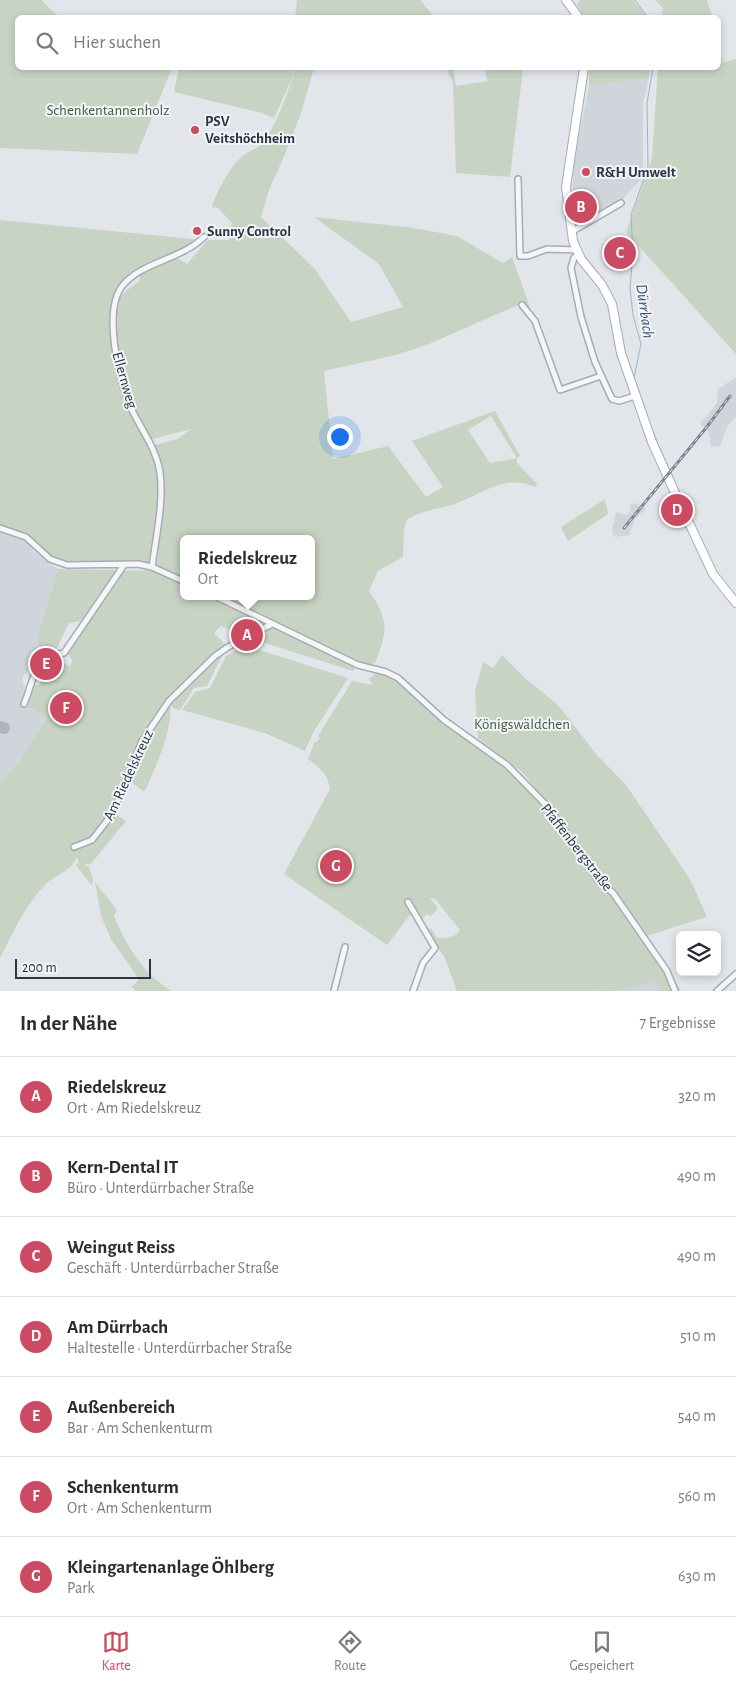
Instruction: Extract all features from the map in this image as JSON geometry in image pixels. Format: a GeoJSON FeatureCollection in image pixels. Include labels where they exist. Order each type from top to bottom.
{"type":"FeatureCollection","features":[{"type":"Feature","properties":{"kind":"street"},"geometry":{"type":"LineString","coordinates":[[566,0],[577,15]]}},
{"type":"Feature","properties":{"kind":"street"},"geometry":{"type":"LineString","coordinates":[[584,70],[567,179],[571,232],[578,252],[612,304],[621,354],[652,442],[705,560],[719,583],[736,603]]}},
{"type":"Feature","properties":{"kind":"street"},"geometry":{"type":"LineString","coordinates":[[518,179],[520,256],[528,256],[547,249],[578,252]]}},
{"type":"Feature","properties":{"kind":"street"},"geometry":{"type":"LineString","coordinates":[[571,232],[621,204]]}},
{"type":"Feature","properties":{"kind":"street","name":"Ellernweg"},"geometry":{"type":"LineString","coordinates":[[152,567],[161,490],[160,472],[156,455],[126,394],[113,334],[112,314],[116,296],[123,284],[143,271],[196,246],[204,237]]}},
{"type":"Feature","properties":{"kind":"street"},"geometry":{"type":"LineString","coordinates":[[578,252],[574,258],[572,268],[582,318],[601,376],[614,400],[619,401],[635,396]]}},
{"type":"Feature","properties":{"kind":"street"},"geometry":{"type":"LineString","coordinates":[[522,305],[535,321],[560,390],[601,376]]}},
{"type":"Feature","properties":{"kind":"street"},"geometry":{"type":"LineString","coordinates":[[0,528],[26,536],[50,559],[67,565],[152,567],[180,580]]}},
{"type":"Feature","properties":{"kind":"street"},"geometry":{"type":"LineString","coordinates":[[24,704],[32,686],[32,680],[43,660],[50,655],[64,653],[124,565]]}},
{"type":"Feature","properties":{"kind":"street","name":"Pfaffenbergstraße"},"geometry":{"type":"LineString","coordinates":[[223,600],[358,665],[386,672],[398,678],[444,720],[506,765],[550,809],[598,880],[613,893],[667,970],[675,991]]}},
{"type":"Feature","properties":{"kind":"street","name":"Am Riedelskreuz"},"geometry":{"type":"LineString","coordinates":[[74,847],[92,840],[113,813],[142,741],[169,702],[215,656],[272,624]]}},
{"type":"Feature","properties":{"kind":"street"},"geometry":{"type":"LineString","coordinates":[[408,902],[436,948],[423,963],[413,991]]}},
{"type":"Feature","properties":{"kind":"street"},"geometry":{"type":"LineString","coordinates":[[334,991],[345,948]]}},
{"type":"Feature","properties":{"kind":"street"},"geometry":{"type":"LineString","coordinates":[[717,991],[736,974]]}},
{"type":"Feature","properties":{"kind":"shaded area"},"geometry":{"type":"Polygon","coordinates":[[[649,78],[643,104],[643,177],[619,203],[575,227],[572,201],[574,160],[589,86],[649,78]]]}},
{"type":"Feature","properties":{"kind":"shaded area"},"geometry":{"type":"Polygon","coordinates":[[[736,377],[736,416],[727,427],[720,446],[711,447],[709,432],[700,424],[717,403],[718,389],[736,377]]]}},
{"type":"Feature","properties":{"kind":"shaded area"},"geometry":{"type":"Polygon","coordinates":[[[632,503],[637,503],[646,509],[635,519],[629,535],[615,537],[612,532],[616,512],[627,515],[632,503]]]}},
{"type":"Feature","properties":{"kind":"shaded area"},"geometry":{"type":"Polygon","coordinates":[[[0,532],[24,540],[37,554],[58,569],[36,641],[46,654],[23,676],[23,684],[28,689],[22,703],[47,715],[21,759],[0,783],[0,532]]]}},
{"type":"Feature","properties":{"kind":"shaded area"},"geometry":{"type":"Polygon","coordinates":[[[667,966],[681,991],[593,991],[667,966]]]}},
{"type":"Feature","properties":{"kind":"green space","name":"Schenkentannenholz"},"geometry":{"type":"Polygon","coordinates":[[[0,0],[41,0],[57,15],[15,15],[15,70],[171,70],[137,154],[0,148],[0,0]]]}},
{"type":"Feature","properties":{"kind":"green space"},"geometry":{"type":"Polygon","coordinates":[[[297,0],[420,0],[432,15],[295,15],[297,0]]]}},
{"type":"Feature","properties":{"kind":"green space"},"geometry":{"type":"Polygon","coordinates":[[[581,0],[633,0],[645,15],[583,15],[577,4],[581,0]]]}},
{"type":"Feature","properties":{"kind":"green space"},"geometry":{"type":"Polygon","coordinates":[[[655,0],[707,0],[711,15],[662,15],[663,8],[655,0]]]}},
{"type":"Feature","properties":{"kind":"green space"},"geometry":{"type":"Polygon","coordinates":[[[721,54],[723,63],[736,59],[736,354],[626,232],[652,158],[658,70],[721,70],[721,54]]]}},
{"type":"Feature","properties":{"kind":"green space"},"geometry":{"type":"Polygon","coordinates":[[[179,70],[294,70],[292,79],[274,118],[262,113],[174,92],[179,70]]]}},
{"type":"Feature","properties":{"kind":"green space"},"geometry":{"type":"Polygon","coordinates":[[[294,70],[313,70],[302,110],[269,190],[261,217],[315,269],[351,322],[403,307],[379,264],[314,217],[414,228],[457,236],[503,263],[512,257],[535,321],[523,305],[516,306],[429,344],[396,355],[324,371],[333,459],[388,446],[426,497],[443,487],[412,441],[495,411],[520,456],[517,458],[517,463],[537,484],[536,487],[514,483],[494,486],[455,504],[424,512],[407,520],[404,528],[403,557],[378,571],[369,591],[376,601],[383,618],[384,634],[375,663],[369,664],[351,658],[229,600],[315,600],[315,535],[180,535],[180,578],[159,568],[157,564],[164,489],[160,461],[155,445],[177,439],[192,429],[152,439],[145,431],[131,399],[120,357],[114,322],[116,305],[121,297],[139,281],[140,275],[121,289],[116,297],[110,314],[110,324],[119,380],[147,438],[155,461],[159,494],[150,560],[147,564],[64,563],[50,559],[35,543],[0,528],[0,220],[203,240],[197,247],[178,258],[187,264],[208,240],[230,240],[227,237],[232,223],[218,208],[212,207],[214,201],[225,178],[235,164],[244,155],[261,145],[266,139],[286,96],[294,70]],[[491,416],[468,430],[490,463],[517,458],[491,416]]]}},
{"type":"Feature","properties":{"kind":"green space"},"geometry":{"type":"Polygon","coordinates":[[[447,70],[453,70],[456,86],[487,81],[485,70],[523,70],[510,177],[456,173],[453,83],[447,70]]]}},
{"type":"Feature","properties":{"kind":"green space"},"geometry":{"type":"Polygon","coordinates":[[[589,70],[650,70],[649,78],[589,86],[589,70]]]}},
{"type":"Feature","properties":{"kind":"green space"},"geometry":{"type":"Polygon","coordinates":[[[605,499],[608,514],[568,541],[561,527],[605,499]]]}},
{"type":"Feature","properties":{"kind":"green space"},"geometry":{"type":"Polygon","coordinates":[[[58,569],[117,570],[81,621],[69,623],[55,652],[46,654],[36,641],[58,569]]]}},
{"type":"Feature","properties":{"kind":"green space"},"geometry":{"type":"Polygon","coordinates":[[[150,570],[180,584],[180,600],[216,600],[356,667],[353,671],[246,637],[221,626],[214,633],[228,647],[235,646],[224,652],[207,686],[194,688],[180,710],[173,708],[170,702],[167,736],[146,789],[143,791],[127,779],[114,813],[126,821],[90,865],[83,863],[89,867],[93,879],[92,886],[76,865],[79,862],[76,857],[69,868],[48,882],[33,898],[0,958],[0,783],[21,759],[47,716],[25,705],[35,685],[39,685],[55,658],[70,667],[72,660],[67,653],[120,571],[150,570]]]}},
{"type":"Feature","properties":{"kind":"green space"},"geometry":{"type":"Polygon","coordinates":[[[244,645],[348,678],[313,733],[305,751],[265,733],[182,710],[195,692],[210,688],[226,656],[244,645]]]}},
{"type":"Feature","properties":{"kind":"green space","name":"Königswäldchen"},"geometry":{"type":"Polygon","coordinates":[[[502,655],[525,678],[558,705],[596,754],[626,785],[690,879],[707,917],[646,936],[609,883],[524,774],[478,738],[475,691],[483,662],[493,668],[502,655]]]}},
{"type":"Feature","properties":{"kind":"green space"},"geometry":{"type":"Polygon","coordinates":[[[386,672],[398,678],[444,720],[507,765],[550,809],[598,879],[613,893],[667,971],[675,991],[661,991],[656,980],[619,991],[598,991],[623,981],[593,991],[457,991],[444,956],[426,931],[431,928],[437,938],[447,938],[458,933],[460,930],[435,899],[430,898],[438,908],[431,916],[427,914],[420,921],[413,911],[387,945],[284,874],[330,789],[323,772],[308,759],[314,743],[320,739],[318,736],[352,681],[373,685],[369,679],[375,674],[386,672]]]}},
{"type":"Feature","properties":{"kind":"green space"},"geometry":{"type":"Polygon","coordinates":[[[95,882],[117,910],[114,916],[136,958],[152,976],[171,991],[136,991],[132,987],[139,979],[111,939],[101,916],[95,882]]]}},
{"type":"Feature","properties":{"kind":"waterway","name":"Dürrbach"},"geometry":{"type":"LineString","coordinates":[[635,0],[646,15]]}},
{"type":"Feature","properties":{"kind":"waterway","name":"Dürrbach"},"geometry":{"type":"LineString","coordinates":[[641,400],[634,378],[641,344],[633,315],[630,288],[633,252],[631,215],[648,167],[647,103],[653,70]]}},
{"type":"Feature","properties":{"kind":"waterway","name":"Dürrbach"},"geometry":{"type":"LineString","coordinates":[[651,428],[695,527]]}},
{"type":"Feature","properties":{"kind":"waterway","name":"Dürrbach"},"geometry":{"type":"LineString","coordinates":[[715,569],[721,578]]}},
{"type":"Feature","properties":{"kind":"taxiway"},"geometry":{"type":"LineString","coordinates":[[0,727],[4,728]]}},
{"type":"Feature","properties":{"kind":"railway"},"geometry":{"type":"LineString","coordinates":[[624,528],[730,396]]}},
{"type":"Feature","properties":{"kind":"place","name":"PSV Veitshöchheim"},"geometry":{"type":"Point","coordinates":[195,130]}},
{"type":"Feature","properties":{"kind":"place","name":"R&H Umwelt"},"geometry":{"type":"Point","coordinates":[586,172]}},
{"type":"Feature","properties":{"kind":"place","name":"Kern-Dental IT"},"geometry":{"type":"Point","coordinates":[581,207]}},
{"type":"Feature","properties":{"kind":"place","name":"Sunny Control"},"geometry":{"type":"Point","coordinates":[197,231]}},
{"type":"Feature","properties":{"kind":"place","name":"Weingut Reiss"},"geometry":{"type":"Point","coordinates":[620,253]}},
{"type":"Feature","properties":{"kind":"place","name":"Am Dürrbach"},"geometry":{"type":"Point","coordinates":[677,510]}},
{"type":"Feature","properties":{"kind":"place","name":"Riedelskreuz"},"geometry":{"type":"Point","coordinates":[247,635]}},
{"type":"Feature","properties":{"kind":"place","name":"Außenbereich"},"geometry":{"type":"Point","coordinates":[46,664]}},
{"type":"Feature","properties":{"kind":"place","name":"Schenkenturm"},"geometry":{"type":"Point","coordinates":[66,708]}},
{"type":"Feature","properties":{"kind":"place","name":"Kleingartenanlage Öhlberg"},"geometry":{"type":"Point","coordinates":[336,866]}}]}
